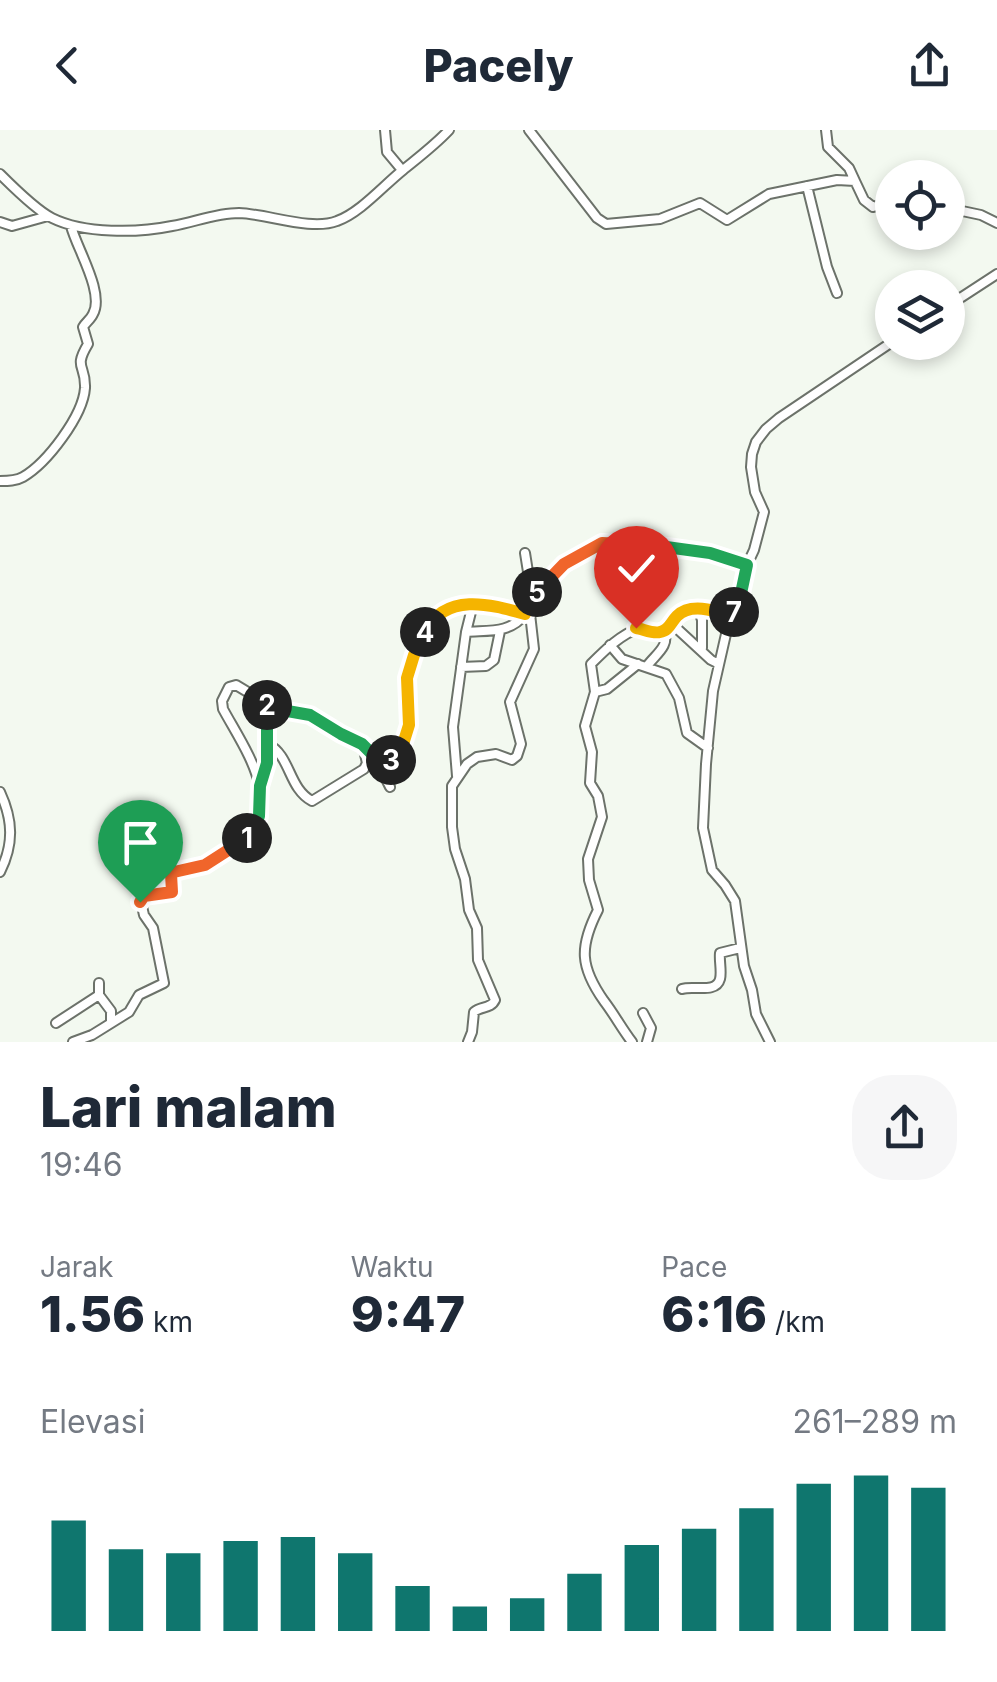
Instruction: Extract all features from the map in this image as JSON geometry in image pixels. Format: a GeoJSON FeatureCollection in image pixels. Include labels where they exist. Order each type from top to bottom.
{"type":"FeatureCollection","features":[{"type":"Feature","properties":{"kind":"street"},"geometry":{"type":"LineString","coordinates":[[385,130],[387,152],[402,170]]}},
{"type":"Feature","properties":{"kind":"street"},"geometry":{"type":"LineString","coordinates":[[0,174],[48,216],[71,226],[140,231],[240,213],[310,224],[337,222],[449,130]]}},
{"type":"Feature","properties":{"kind":"street"},"geometry":{"type":"LineString","coordinates":[[530,130],[597,218],[606,224],[660,219],[700,204],[727,220],[769,194],[837,180],[855,181]]}},
{"type":"Feature","properties":{"kind":"street"},"geometry":{"type":"LineString","coordinates":[[826,130],[828,147],[849,168],[868,205],[875,206]]}},
{"type":"Feature","properties":{"kind":"street"},"geometry":{"type":"LineString","coordinates":[[807,186],[837,293]]}},
{"type":"Feature","properties":{"kind":"street"},"geometry":{"type":"LineString","coordinates":[[965,212],[997,223]]}},
{"type":"Feature","properties":{"kind":"street"},"geometry":{"type":"LineString","coordinates":[[0,222],[12,226],[48,216]]}},
{"type":"Feature","properties":{"kind":"street"},"geometry":{"type":"LineString","coordinates":[[0,481],[22,478],[51,452],[78,412],[85,392],[80,362],[88,344],[83,327],[96,304],[91,278],[71,226]]}},
{"type":"Feature","properties":{"kind":"street"},"geometry":{"type":"LineString","coordinates":[[965,295],[997,274]]}},
{"type":"Feature","properties":{"kind":"street"},"geometry":{"type":"LineString","coordinates":[[770,1042],[756,1014],[740,948],[735,901],[712,870],[703,828],[711,707],[732,616],[764,512],[755,492],[751,467],[756,442],[787,412],[875,353]]}},
{"type":"Feature","properties":{"kind":"street"},"geometry":{"type":"LineString","coordinates":[[466,632],[516,625],[558,569],[602,543],[684,548],[747,565]]}},
{"type":"Feature","properties":{"kind":"street"},"geometry":{"type":"LineString","coordinates":[[468,1042],[474,1012],[496,1000],[480,968],[477,928],[455,849],[452,786],[466,764],[477,757],[496,754],[512,760],[520,750],[510,702],[534,649],[525,553]]}},
{"type":"Feature","properties":{"kind":"street"},"geometry":{"type":"LineString","coordinates":[[375,757],[399,757],[409,725],[407,678],[431,621],[445,609],[474,604],[529,606]]}},
{"type":"Feature","properties":{"kind":"street"},"geometry":{"type":"LineString","coordinates":[[457,776],[453,727],[466,632],[474,604]]}},
{"type":"Feature","properties":{"kind":"street"},"geometry":{"type":"LineString","coordinates":[[632,1042],[589,979],[583,954],[598,910],[588,880],[589,852],[602,818],[598,796],[590,784],[592,752],[586,726],[594,692],[592,664],[610,645],[640,627],[664,632],[682,612],[698,608],[732,616]]}},
{"type":"Feature","properties":{"kind":"street"},"geometry":{"type":"LineString","coordinates":[[698,608],[702,649]]}},
{"type":"Feature","properties":{"kind":"street"},"geometry":{"type":"LineString","coordinates":[[672,624],[720,664]]}},
{"type":"Feature","properties":{"kind":"street"},"geometry":{"type":"LineString","coordinates":[[462,667],[486,666],[494,660],[500,630]]}},
{"type":"Feature","properties":{"kind":"street"},"geometry":{"type":"LineString","coordinates":[[594,692],[607,690],[642,665],[666,644],[664,632]]}},
{"type":"Feature","properties":{"kind":"street"},"geometry":{"type":"LineString","coordinates":[[610,645],[622,659],[666,674],[679,698],[687,733],[708,748]]}},
{"type":"Feature","properties":{"kind":"street"},"geometry":{"type":"LineString","coordinates":[[260,786],[222,704],[234,684],[276,709],[310,715],[362,744],[375,757],[390,787]]}},
{"type":"Feature","properties":{"kind":"street"},"geometry":{"type":"LineString","coordinates":[[73,1042],[129,1012],[138,995],[164,982],[152,928],[141,900],[145,896],[169,894],[171,874],[205,865],[244,841],[255,829],[267,763],[266,704]]}},
{"type":"Feature","properties":{"kind":"street"},"geometry":{"type":"LineString","coordinates":[[268,744],[279,750],[298,790],[312,801],[366,766],[362,744]]}},
{"type":"Feature","properties":{"kind":"street"},"geometry":{"type":"LineString","coordinates":[[0,792],[11,823],[10,849],[0,872]]}},
{"type":"Feature","properties":{"kind":"street"},"geometry":{"type":"LineString","coordinates":[[682,988],[716,986],[720,981],[720,953],[740,948]]}},
{"type":"Feature","properties":{"kind":"street"},"geometry":{"type":"LineString","coordinates":[[99,983],[99,995],[111,1010],[112,1022]]}},
{"type":"Feature","properties":{"kind":"street"},"geometry":{"type":"LineString","coordinates":[[56,1023],[99,995]]}},
{"type":"Feature","properties":{"kind":"street"},"geometry":{"type":"LineString","coordinates":[[643,1013],[651,1028],[646,1042]]}},
{"type":"Feature","properties":{"kind":"route"},"geometry":{"type":"LineString","coordinates":[[140,902],[145,896],[169,894],[171,874],[216,860],[255,829],[267,763],[266,704],[310,715],[362,744],[375,757],[396,760],[410,717],[407,678],[414,655],[431,621],[445,609],[474,604],[525,614],[532,597],[552,573],[602,543],[684,548],[747,565],[732,616],[698,608],[682,612],[664,632],[636,628]]}}]}
